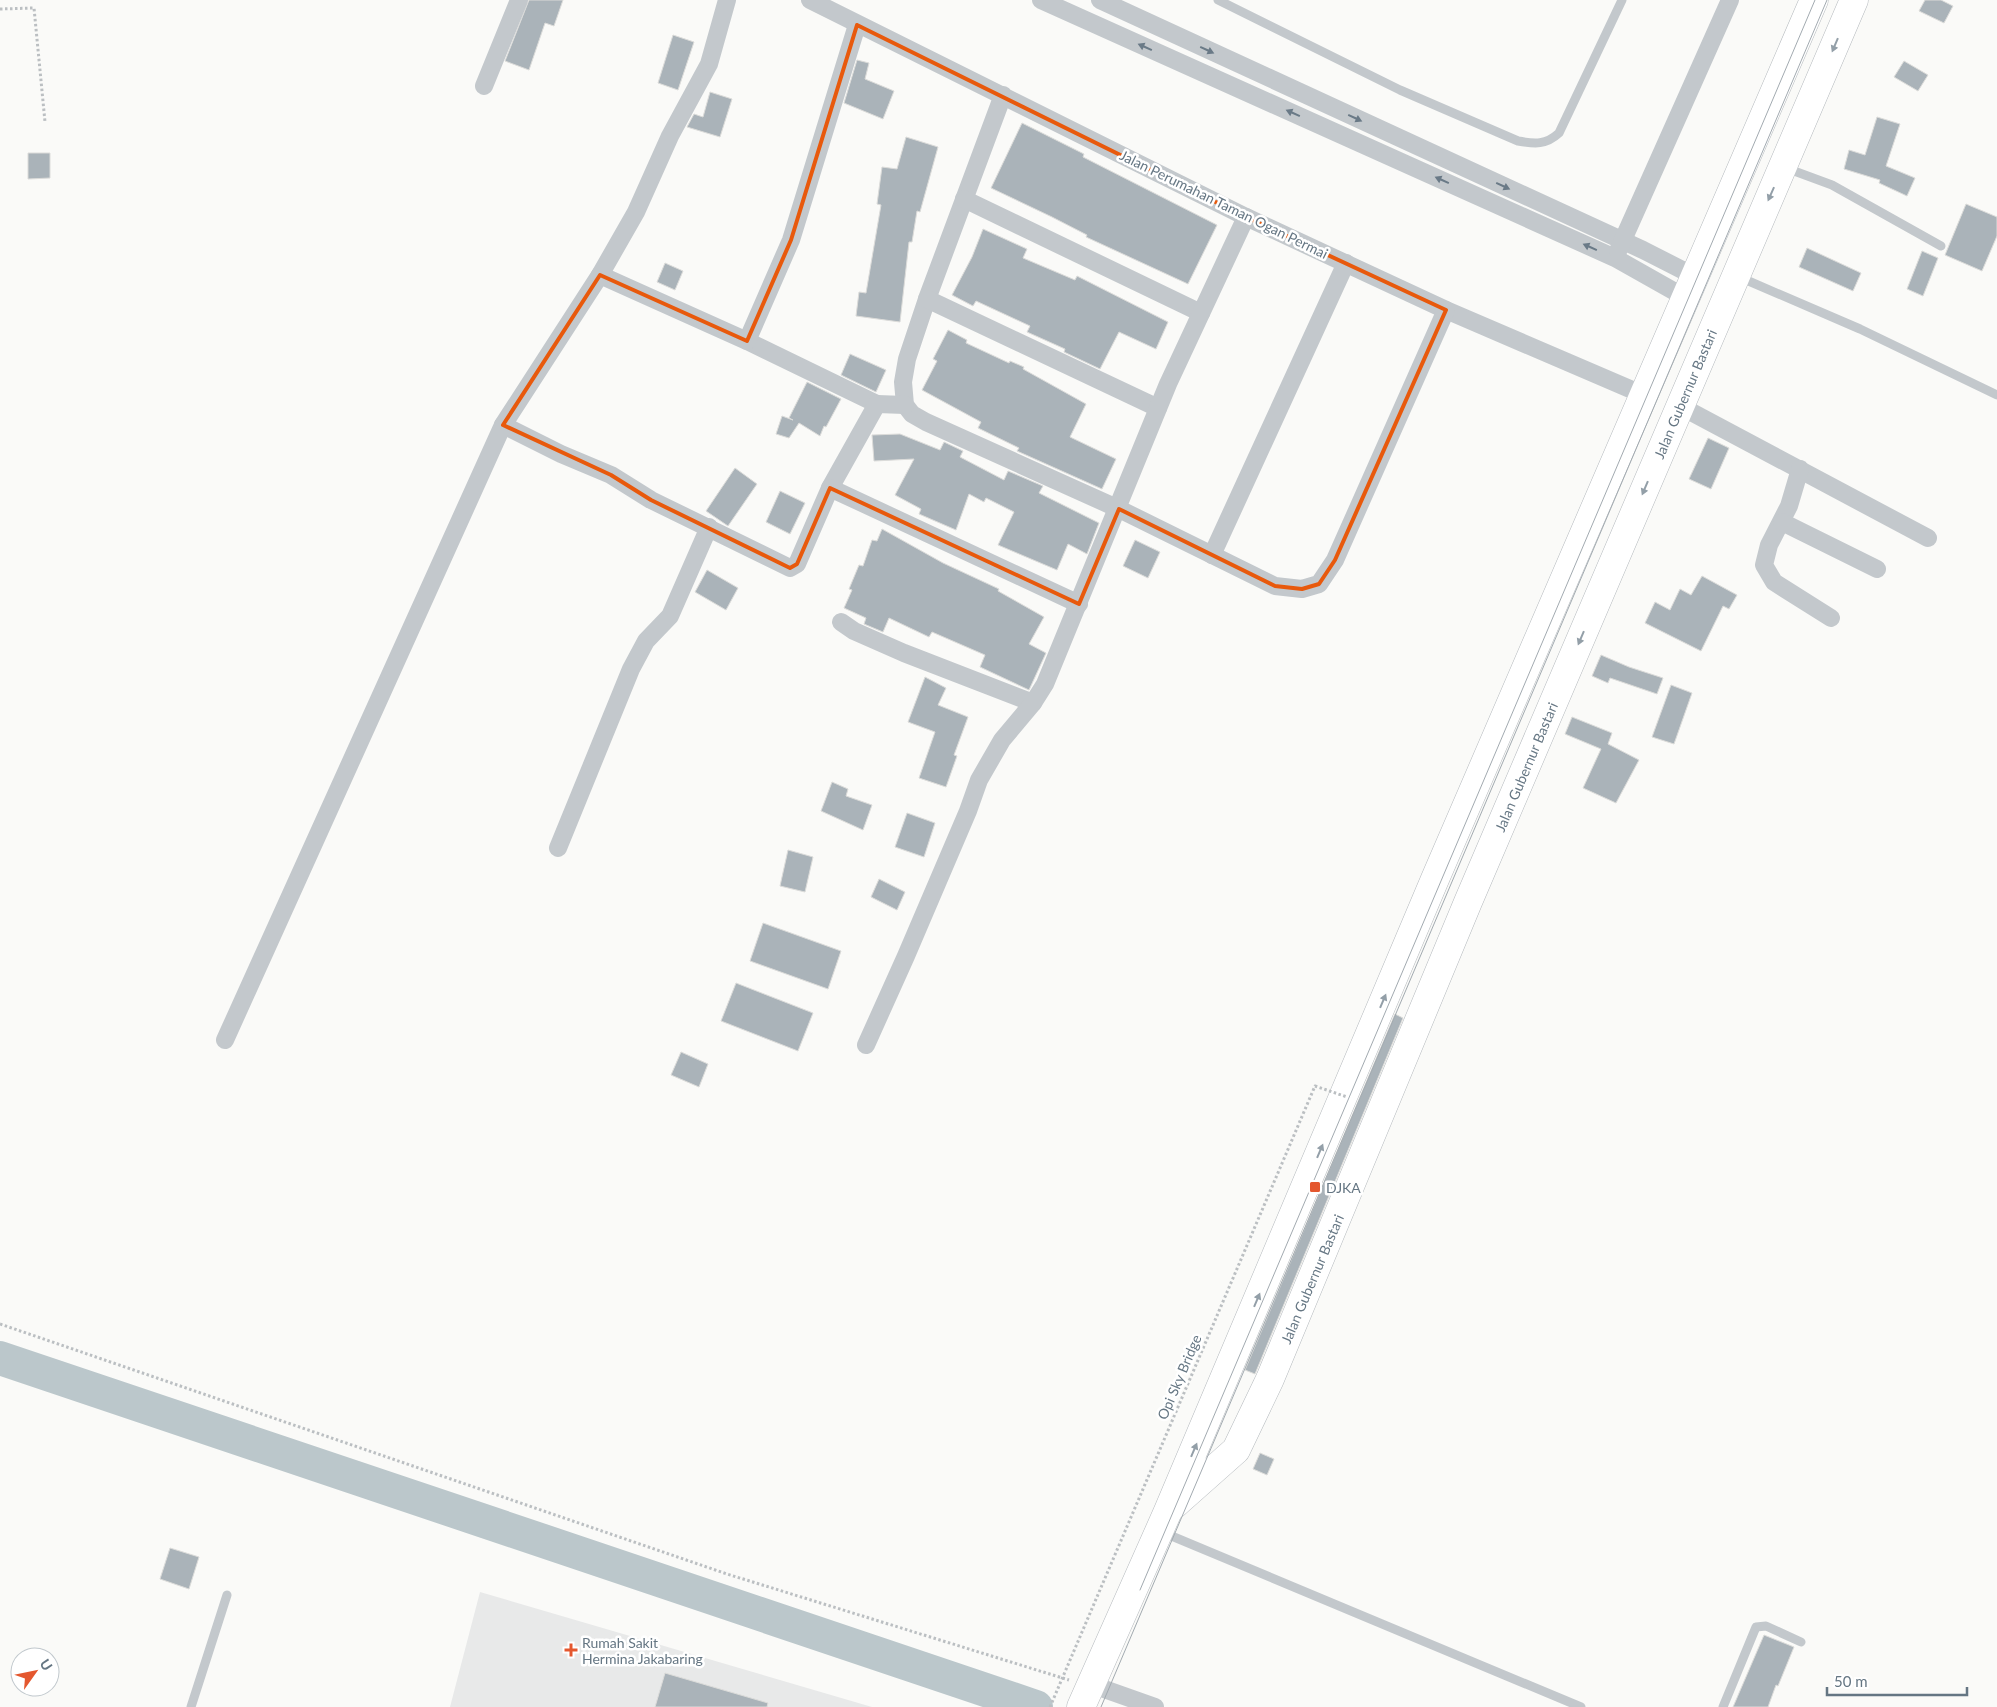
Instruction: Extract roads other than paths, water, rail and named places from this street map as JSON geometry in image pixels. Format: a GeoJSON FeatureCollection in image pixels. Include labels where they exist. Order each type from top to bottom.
{"type":"FeatureCollection","features":[{"type":"Feature","properties":{"kind":"highway","name":"Jalan Gubernur Bastari"},"geometry":{"type":"LineString","coordinates":[[1085,1695],[1163,1521],[1435,879],[1644,396],[1681,282],[1814,0]]}},
{"type":"Feature","properties":{"kind":"highway","name":"Jalan Gubernur Bastari"},"geometry":{"type":"LineString","coordinates":[[1163,1521],[1236,1450],[1270,1379],[1468,902],[1854,0]]}},
{"type":"Feature","properties":{"kind":"highway"},"geometry":{"type":"LineString","coordinates":[[1435,879],[1468,902]]}},
{"type":"Feature","properties":{"kind":"street"},"geometry":{"type":"LineString","coordinates":[[484,86],[519,0]]}},
{"type":"Feature","properties":{"kind":"street"},"geometry":{"type":"LineString","coordinates":[[226,1040],[502,425],[600,275],[636,212],[670,136],[709,64],[727,0]]}},
{"type":"Feature","properties":{"kind":"street","name":"Jalan Perumahan Taman Ogan Permai"},"geometry":{"type":"LineString","coordinates":[[810,0],[857,25],[1003,95],[1246,216],[1446,310],[1644,396]]}},
{"type":"Feature","properties":{"kind":"street"},"geometry":{"type":"LineString","coordinates":[[1041,0],[1634,268],[1681,282]]}},
{"type":"Feature","properties":{"kind":"street"},"geometry":{"type":"LineString","coordinates":[[1100,0],[1643,250],[1681,282]]}},
{"type":"Feature","properties":{"kind":"street"},"geometry":{"type":"LineString","coordinates":[[1615,258],[1730,0]]}},
{"type":"Feature","properties":{"kind":"street"},"geometry":{"type":"LineString","coordinates":[[747,341],[791,240],[857,25]]}},
{"type":"Feature","properties":{"kind":"street"},"geometry":{"type":"LineString","coordinates":[[1003,95],[927,299],[907,359],[903,382],[906,405],[912,414],[926,422],[1119,509],[1275,586],[1302,589],[1319,584],[1335,560],[1446,310]]}},
{"type":"Feature","properties":{"kind":"street"},"geometry":{"type":"LineString","coordinates":[[964,199],[1201,313]]}},
{"type":"Feature","properties":{"kind":"street"},"geometry":{"type":"LineString","coordinates":[[866,1045],[914,938],[979,780],[1002,740],[1033,703],[1045,684],[1119,509],[1158,408],[1246,216]]}},
{"type":"Feature","properties":{"kind":"street"},"geometry":{"type":"LineString","coordinates":[[1212,555],[1346,263]]}},
{"type":"Feature","properties":{"kind":"street"},"geometry":{"type":"LineString","coordinates":[[600,275],[747,341],[877,404],[906,405]]}},
{"type":"Feature","properties":{"kind":"street"},"geometry":{"type":"LineString","coordinates":[[927,299],[1158,408]]}},
{"type":"Feature","properties":{"kind":"street"},"geometry":{"type":"LineString","coordinates":[[502,425],[561,454],[611,475],[651,500],[708,526],[790,568],[797,564],[830,488],[877,404]]}},
{"type":"Feature","properties":{"kind":"street"},"geometry":{"type":"LineString","coordinates":[[1680,406],[1928,538]]}},
{"type":"Feature","properties":{"kind":"street"},"geometry":{"type":"LineString","coordinates":[[1800,469],[1782,522],[1768,545],[1764,565],[1767,573],[1782,588],[1831,618]]}},
{"type":"Feature","properties":{"kind":"street"},"geometry":{"type":"LineString","coordinates":[[830,488],[1079,604]]}},
{"type":"Feature","properties":{"kind":"street"},"geometry":{"type":"LineString","coordinates":[[1782,522],[1878,569]]}},
{"type":"Feature","properties":{"kind":"street"},"geometry":{"type":"LineString","coordinates":[[558,848],[631,669],[646,641],[670,616],[708,526]]}},
{"type":"Feature","properties":{"kind":"street"},"geometry":{"type":"LineString","coordinates":[[841,622],[854,631],[904,653],[1033,703]]}},
{"type":"Feature","properties":{"kind":"street"},"geometry":{"type":"LineString","coordinates":[[1085,1695],[1155,1707]]}},
{"type":"Feature","properties":{"kind":"lane"},"geometry":{"type":"LineString","coordinates":[[1218,0],[1400,90],[1518,141],[1536,145],[1553,139],[1559,133],[1622,0]]}},
{"type":"Feature","properties":{"kind":"lane"},"geometry":{"type":"LineString","coordinates":[[1783,167],[1832,185],[1941,246]]}},
{"type":"Feature","properties":{"kind":"lane"},"geometry":{"type":"LineString","coordinates":[[1735,275],[1860,330],[1997,395]]}},
{"type":"Feature","properties":{"kind":"lane"},"geometry":{"type":"LineString","coordinates":[[1163,1521],[1581,1707]]}},
{"type":"Feature","properties":{"kind":"lane"},"geometry":{"type":"LineString","coordinates":[[191,1707],[227,1595]]}},
{"type":"Feature","properties":{"kind":"lane"},"geometry":{"type":"LineString","coordinates":[[1723,1707],[1756,1627],[1766,1626],[1801,1642]]}},
{"type":"Feature","properties":{"kind":"waterway"},"geometry":{"type":"LineString","coordinates":[[0,1358],[1036,1707]]}},
{"type":"Feature","properties":{"kind":"tram line"},"geometry":{"type":"LineString","coordinates":[[1140,1590],[1815,0]]}},
{"type":"Feature","properties":{"kind":"tram line"},"geometry":{"type":"LineString","coordinates":[[1101,1707],[1827,0]]}},
{"type":"Feature","properties":{"kind":"place","name":"DJKA"},"geometry":{"type":"Point","coordinates":[1315,1187]}},
{"type":"Feature","properties":{"kind":"place","name":"Rumah Sakit Hermina Jakabaring"},"geometry":{"type":"Point","coordinates":[571,1650]}}]}
